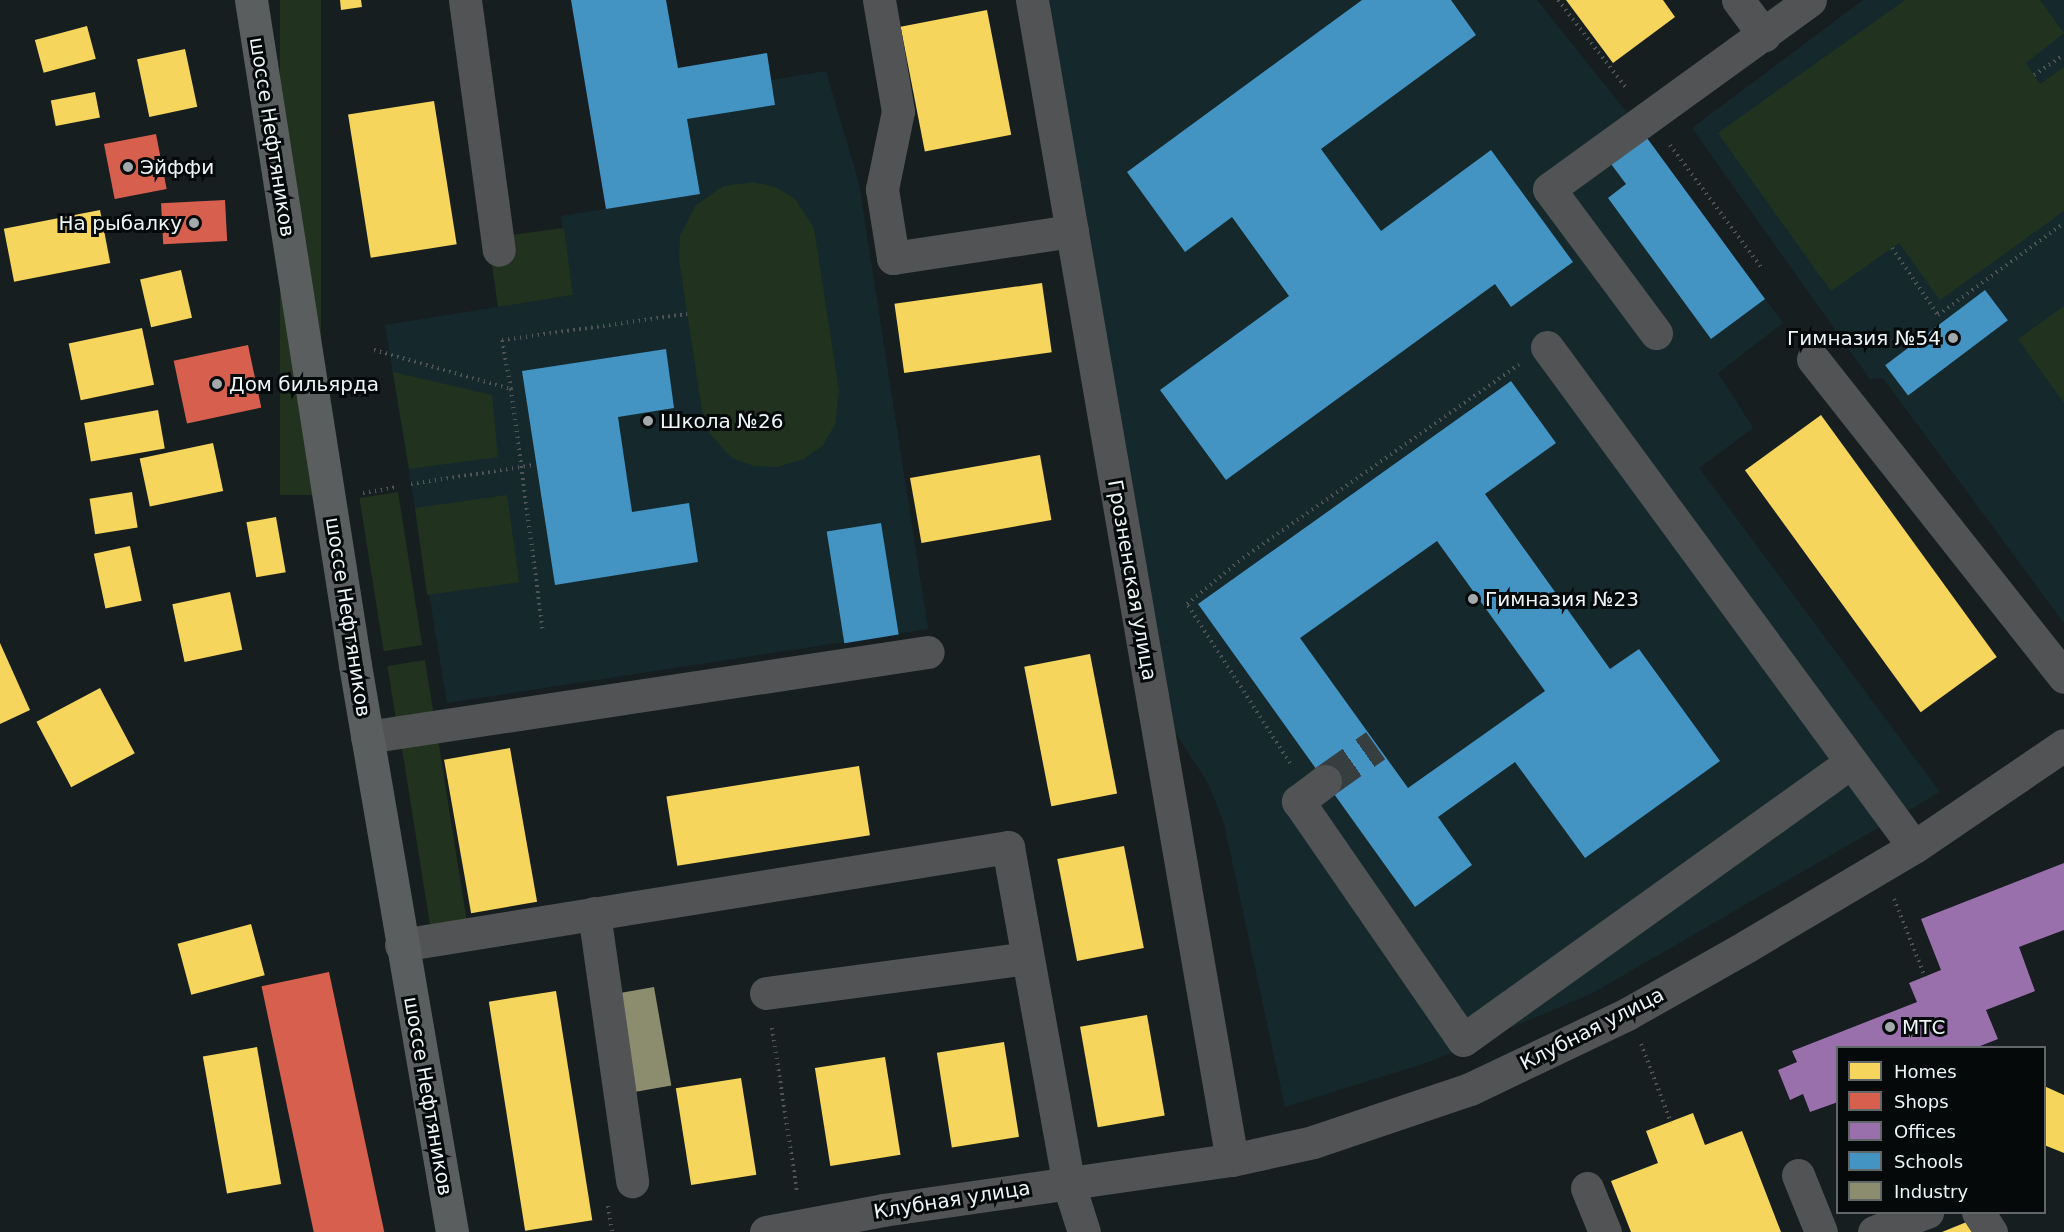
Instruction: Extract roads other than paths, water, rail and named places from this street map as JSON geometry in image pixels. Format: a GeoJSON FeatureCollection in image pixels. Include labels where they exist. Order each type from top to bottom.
{"type":"FeatureCollection","features":[{"type":"Feature","properties":{"kind":"main road","name":"шоссе Нефтяников"},"geometry":{"type":"LineString","coordinates":[[251,0],[367,737],[452,1232]]}},
{"type":"Feature","properties":{"kind":"street"},"geometry":{"type":"LineString","coordinates":[[465,0],[499,250]]}},
{"type":"Feature","properties":{"kind":"street"},"geometry":{"type":"LineString","coordinates":[[879,0],[898,111],[882,189],[893,258],[1072,231]]}},
{"type":"Feature","properties":{"kind":"street","name":"Грозненская улица"},"geometry":{"type":"LineString","coordinates":[[1032,0],[1232,1160]]}},
{"type":"Feature","properties":{"kind":"street"},"geometry":{"type":"LineString","coordinates":[[1738,0],[1764,35]]}},
{"type":"Feature","properties":{"kind":"street"},"geometry":{"type":"LineString","coordinates":[[1656,333],[1550,189],[1810,0]]}},
{"type":"Feature","properties":{"kind":"street"},"geometry":{"type":"LineString","coordinates":[[1547,347],[1850,763],[1914,847]]}},
{"type":"Feature","properties":{"kind":"street"},"geometry":{"type":"LineString","coordinates":[[1813,359],[2064,676]]}},
{"type":"Feature","properties":{"kind":"street"},"geometry":{"type":"LineString","coordinates":[[367,737],[928,652]]}},
{"type":"Feature","properties":{"kind":"street","name":"Клубная улица"},"geometry":{"type":"LineString","coordinates":[[766,1232],[802,1226],[887,1221],[1068,1182],[1232,1160],[1312,1142],[1470,1089],[1627,1014],[1914,847],[2064,745]]}},
{"type":"Feature","properties":{"kind":"street"},"geometry":{"type":"LineString","coordinates":[[1317,787],[1298,801],[1463,1040],[1850,763]]}},
{"type":"Feature","properties":{"kind":"street"},"geometry":{"type":"LineString","coordinates":[[401,945],[1008,847],[1068,1182],[1084,1232]]}},
{"type":"Feature","properties":{"kind":"street"},"geometry":{"type":"LineString","coordinates":[[594,913],[632,1181]]}},
{"type":"Feature","properties":{"kind":"street"},"geometry":{"type":"LineString","coordinates":[[766,993],[1027,958]]}},
{"type":"Feature","properties":{"kind":"street"},"geometry":{"type":"LineString","coordinates":[[1798,1175],[1821,1232]]}},
{"type":"Feature","properties":{"kind":"street"},"geometry":{"type":"LineString","coordinates":[[1587,1188],[1605,1232]]}},
{"type":"Feature","properties":{"kind":"street"},"geometry":{"type":"LineString","coordinates":[[1874,1232],[1922,1214]]}},
{"type":"Feature","properties":{"kind":"street"},"geometry":{"type":"LineString","coordinates":[[1979,1214],[1991,1232]]}},
{"type":"Feature","properties":{"kind":"tunnel"},"geometry":{"type":"LineString","coordinates":[[1325,781],[1376,745]]}},
{"type":"Feature","properties":{"kind":"place","name":"Эйффи"},"geometry":{"type":"Point","coordinates":[128,167]}},
{"type":"Feature","properties":{"kind":"place","name":"На рыбалку"},"geometry":{"type":"Point","coordinates":[194,223]}},
{"type":"Feature","properties":{"kind":"place","name":"Гимназия №54"},"geometry":{"type":"Point","coordinates":[1953,338]}},
{"type":"Feature","properties":{"kind":"place","name":"Дом бильярда"},"geometry":{"type":"Point","coordinates":[217,384]}},
{"type":"Feature","properties":{"kind":"place","name":"Школа №26"},"geometry":{"type":"Point","coordinates":[648,421]}},
{"type":"Feature","properties":{"kind":"place","name":"Гимназия №23"},"geometry":{"type":"Point","coordinates":[1473,599]}},
{"type":"Feature","properties":{"kind":"place","name":"МТС"},"geometry":{"type":"Point","coordinates":[1890,1027]}}]}
